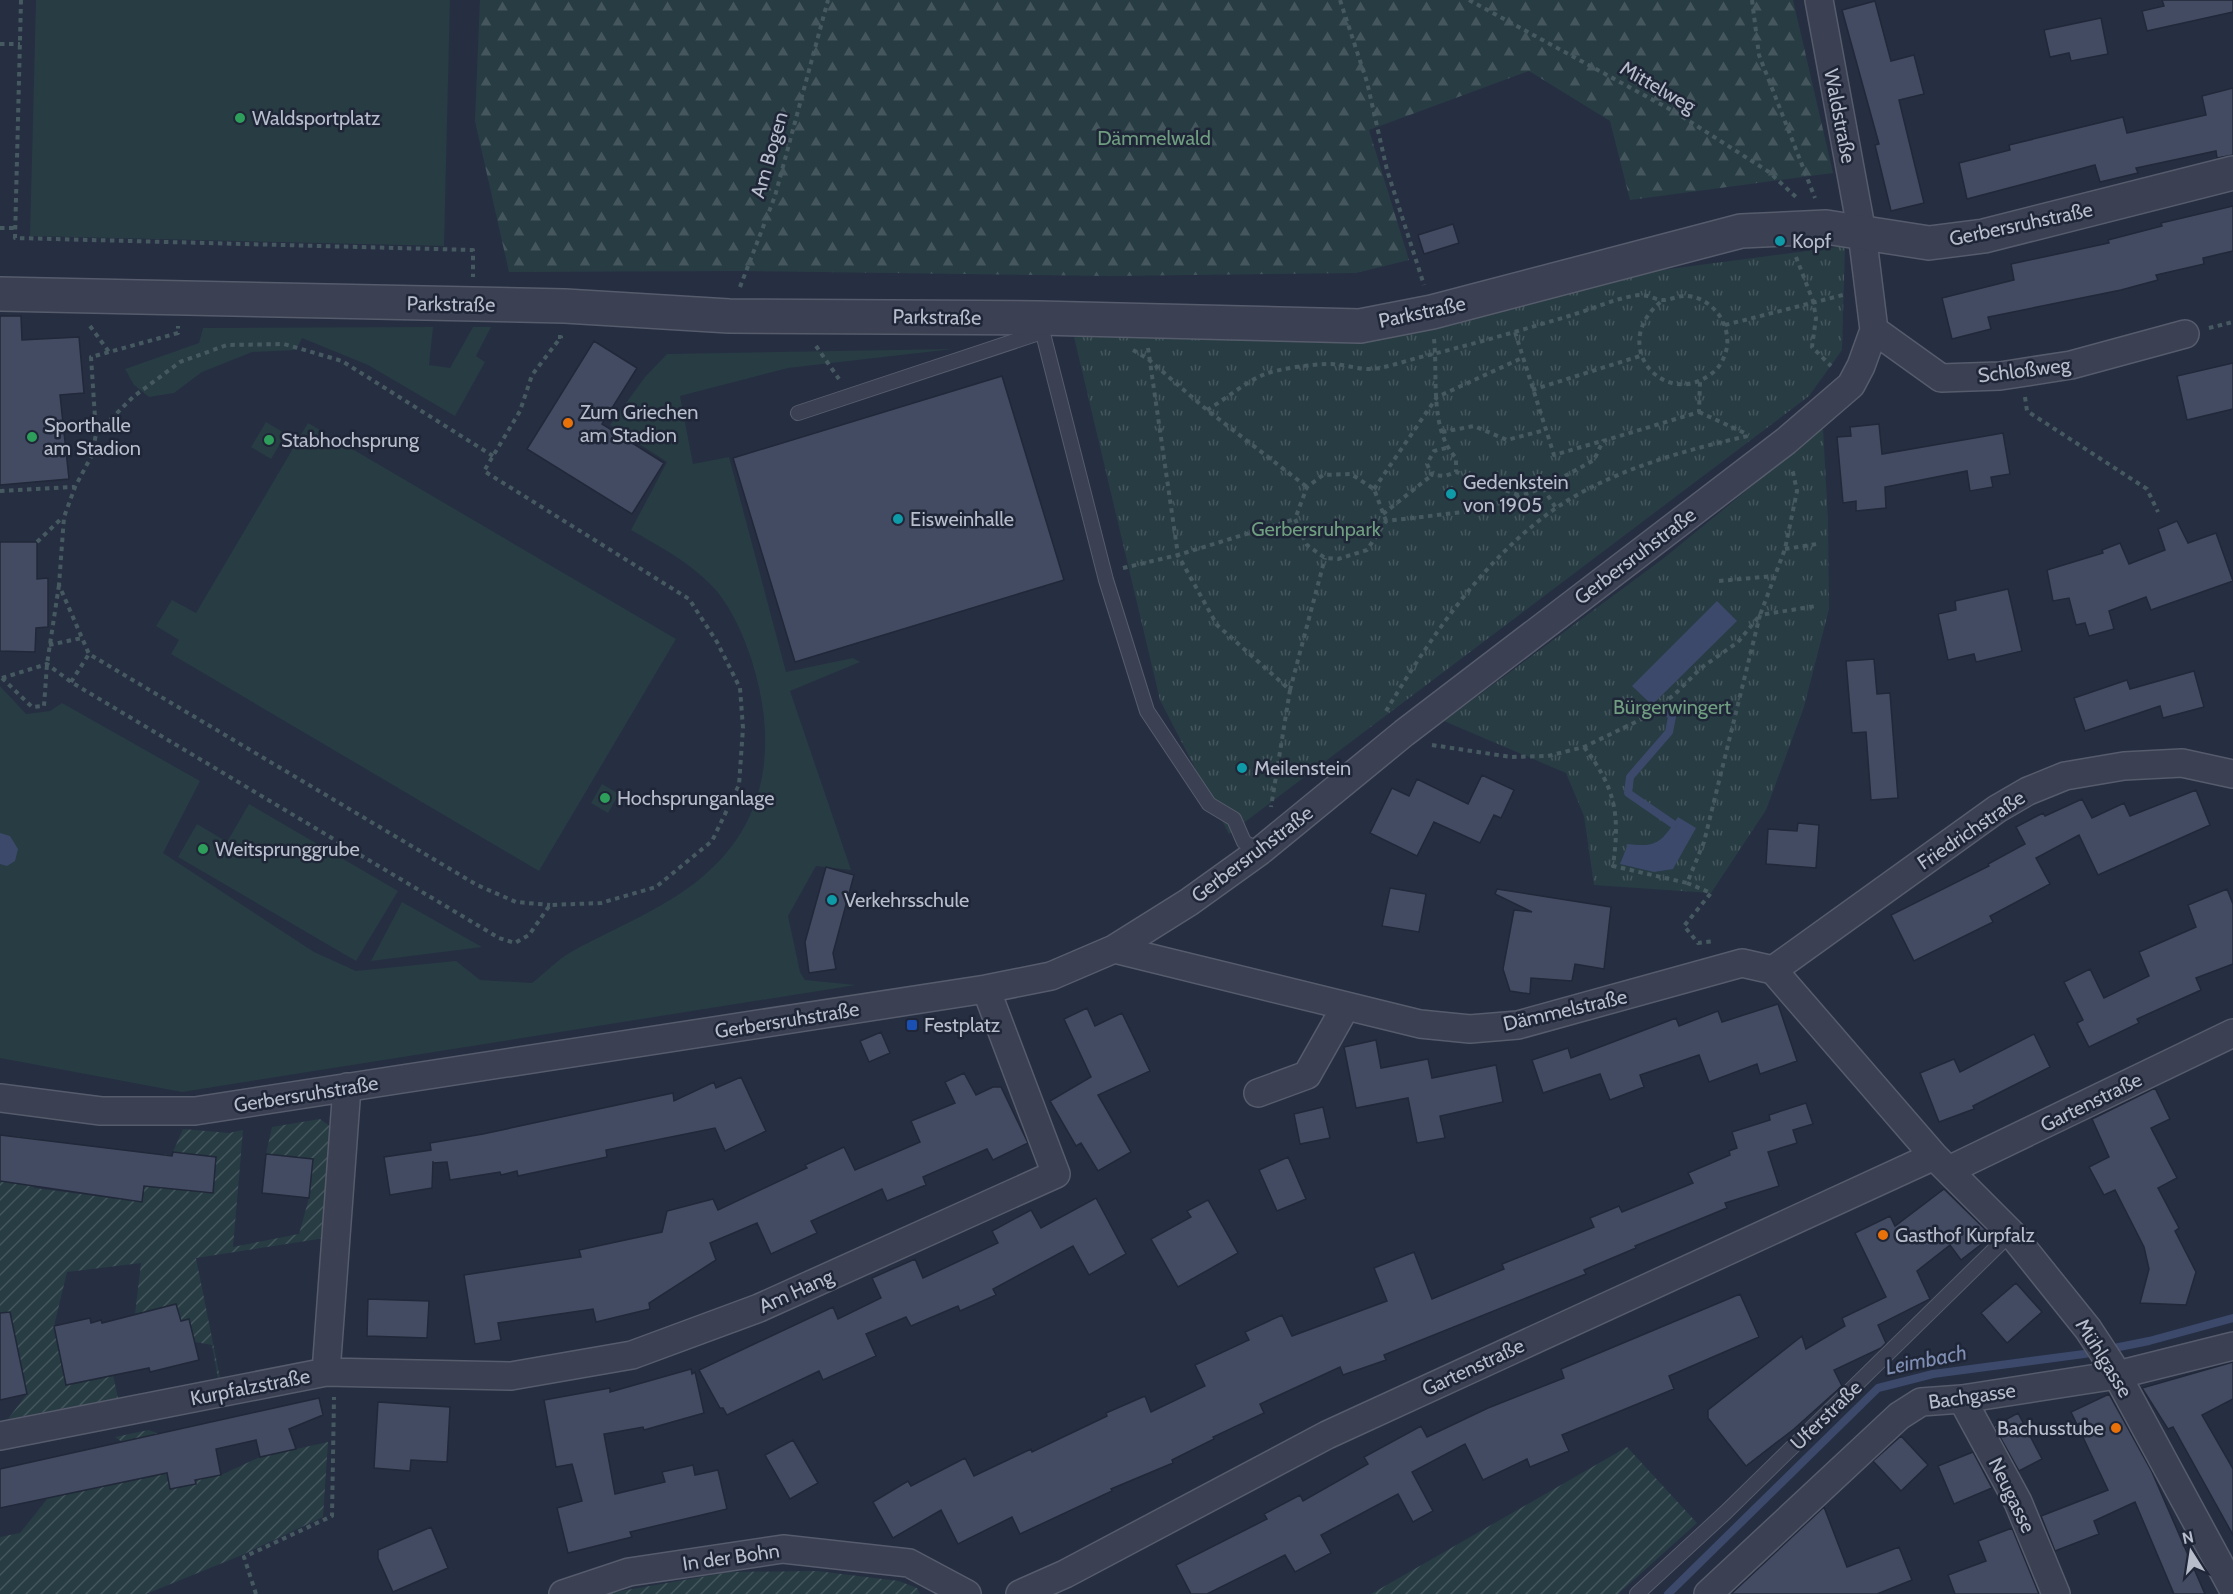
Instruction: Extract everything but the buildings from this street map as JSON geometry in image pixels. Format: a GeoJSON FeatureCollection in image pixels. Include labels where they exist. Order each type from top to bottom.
{"type":"FeatureCollection","features":[{"type":"Feature","properties":{"kind":"street","name":"Waldstraße"},"geometry":{"type":"LineString","coordinates":[[1819,0],[1862,233]]}},
{"type":"Feature","properties":{"kind":"street","name":"Gerbersruhstraße"},"geometry":{"type":"LineString","coordinates":[[0,1098],[100,1111],[195,1110],[987,989],[1051,976],[1114,949],[1260,852],[1395,741],[1786,441],[1851,385],[1862,366],[1874,330],[1862,233],[1929,243],[1984,236],[2233,172]]}},
{"type":"Feature","properties":{"kind":"street","name":"Parkstraße"},"geometry":{"type":"LineString","coordinates":[[0,294],[565,306],[729,316],[1040,325],[1147,321],[1360,326],[1432,312],[1741,231],[1805,236],[1862,233]]}},
{"type":"Feature","properties":{"kind":"street","name":"Schloßweg"},"geometry":{"type":"LineString","coordinates":[[1874,330],[1941,378],[2021,372],[2071,365],[2185,334]]}},
{"type":"Feature","properties":{"kind":"street","name":"Friedrichstraße"},"geometry":{"type":"LineString","coordinates":[[1773,970],[1997,809],[2028,791],[2065,776],[2124,766],[2182,763],[2233,774]]}},
{"type":"Feature","properties":{"kind":"street","name":"Dämmelstraße"},"geometry":{"type":"LineString","coordinates":[[1114,949],[1420,1024],[1470,1029],[1518,1025],[1742,963],[1773,970]]}},
{"type":"Feature","properties":{"kind":"street"},"geometry":{"type":"LineString","coordinates":[[1773,970],[1941,1163]]}},
{"type":"Feature","properties":{"kind":"street","name":"Am Hang"},"geometry":{"type":"LineString","coordinates":[[326,1372],[511,1376],[632,1355],[759,1308],[1056,1174],[987,989]]}},
{"type":"Feature","properties":{"kind":"street"},"geometry":{"type":"LineString","coordinates":[[1258,1093],[1306,1075],[1346,1006]]}},
{"type":"Feature","properties":{"kind":"street","name":"Gartenstraße"},"geometry":{"type":"LineString","coordinates":[[1020,1594],[1065,1574],[1327,1435],[2233,1033]]}},
{"type":"Feature","properties":{"kind":"street","name":"Kurpfalzstraße"},"geometry":{"type":"LineString","coordinates":[[0,1436],[326,1372],[347,1088]]}},
{"type":"Feature","properties":{"kind":"street","name":"Mühlgasse"},"geometry":{"type":"LineString","coordinates":[[1941,1163],[2011,1233],[2088,1329],[2114,1370],[2233,1589]]}},
{"type":"Feature","properties":{"kind":"street","name":"Bachgasse"},"geometry":{"type":"LineString","coordinates":[[1708,1594],[1899,1416],[1921,1402],[1962,1399],[2233,1346]]}},
{"type":"Feature","properties":{"kind":"street","name":"Neugasse"},"geometry":{"type":"LineString","coordinates":[[1962,1399],[2018,1502],[2056,1594]]}},
{"type":"Feature","properties":{"kind":"street","name":"In der Bohn"},"geometry":{"type":"LineString","coordinates":[[563,1594],[629,1572],[783,1549],[909,1563],[967,1594]]}},
{"type":"Feature","properties":{"kind":"lane"},"geometry":{"type":"LineString","coordinates":[[798,413],[1040,325],[1106,580],[1147,711],[1209,804],[1234,819],[1244,843],[1260,852]]}},
{"type":"Feature","properties":{"kind":"lane","name":"Uferstraße"},"geometry":{"type":"LineString","coordinates":[[1636,1594],[1726,1512],[2011,1233]]}},
{"type":"Feature","properties":{"kind":"path"},"geometry":{"type":"LineString","coordinates":[[21,0],[15,238],[473,250],[473,280],[483,280]]}},
{"type":"Feature","properties":{"kind":"path","name":"Am Bogen"},"geometry":{"type":"LineString","coordinates":[[729,316],[775,196],[828,0]]}},
{"type":"Feature","properties":{"kind":"path"},"geometry":{"type":"LineString","coordinates":[[1340,0],[1367,82],[1388,170],[1432,312]]}},
{"type":"Feature","properties":{"kind":"path","name":"Mittelweg"},"geometry":{"type":"LineString","coordinates":[[1469,0],[1675,112],[1769,172],[1797,199],[1805,236]]}},
{"type":"Feature","properties":{"kind":"path"},"geometry":{"type":"LineString","coordinates":[[1752,0],[1759,55],[1805,236],[1798,258],[1813,301],[1816,318],[1812,347],[1851,385]]}},
{"type":"Feature","properties":{"kind":"path"},"geometry":{"type":"LineString","coordinates":[[0,44],[20,44]]}},
{"type":"Feature","properties":{"kind":"path"},"geometry":{"type":"LineString","coordinates":[[0,228],[15,228]]}},
{"type":"Feature","properties":{"kind":"path"},"geometry":{"type":"LineString","coordinates":[[1725,324],[1849,294]]}},
{"type":"Feature","properties":{"kind":"path"},"geometry":{"type":"LineString","coordinates":[[1207,410],[1266,374],[1327,364],[1372,369],[1515,332],[1641,295],[1663,300],[1686,296],[1701,300],[1714,308],[1725,324],[1728,339],[1725,356],[1714,373],[1700,381],[1685,385],[1667,382],[1649,369],[1641,356],[1638,338],[1642,322],[1663,300]]}},
{"type":"Feature","properties":{"kind":"path"},"geometry":{"type":"LineString","coordinates":[[47,664],[2,678],[32,707],[45,706],[47,664],[59,585],[64,517],[75,487],[92,455],[96,434],[92,357],[178,333],[178,299]]}},
{"type":"Feature","properties":{"kind":"path"},"geometry":{"type":"LineString","coordinates":[[1147,321],[1148,359],[1178,555],[1217,625],[1290,690]]}},
{"type":"Feature","properties":{"kind":"path"},"geometry":{"type":"LineString","coordinates":[[1515,332],[1554,455],[1699,412],[1749,435]]}},
{"type":"Feature","properties":{"kind":"path"},"geometry":{"type":"LineString","coordinates":[[59,585],[89,654],[477,885],[516,902],[550,905],[601,903],[656,887],[712,841],[739,785],[743,728],[741,688],[717,642],[689,599],[484,471],[520,411],[532,375],[561,337],[552,335]]}},
{"type":"Feature","properties":{"kind":"path"},"geometry":{"type":"LineString","coordinates":[[96,434],[133,397],[180,362],[227,345],[284,344],[342,361],[493,456]]}},
{"type":"Feature","properties":{"kind":"path"},"geometry":{"type":"LineString","coordinates":[[1129,347],[1148,359],[1207,410],[1307,487]]}},
{"type":"Feature","properties":{"kind":"path"},"geometry":{"type":"LineString","coordinates":[[816,348],[837,378]]}},
{"type":"Feature","properties":{"kind":"path"},"geometry":{"type":"LineString","coordinates":[[1436,353],[1437,397],[1442,432],[1446,448],[1456,458],[1456,472]]}},
{"type":"Feature","properties":{"kind":"path"},"geometry":{"type":"LineString","coordinates":[[1532,390],[1641,356]]}},
{"type":"Feature","properties":{"kind":"path"},"geometry":{"type":"LineString","coordinates":[[1374,489],[1437,397],[1522,358]]}},
{"type":"Feature","properties":{"kind":"path"},"geometry":{"type":"LineString","coordinates":[[2021,372],[2028,411],[2147,489],[2158,512]]}},
{"type":"Feature","properties":{"kind":"path"},"geometry":{"type":"LineString","coordinates":[[1699,412],[1700,381]]}},
{"type":"Feature","properties":{"kind":"path"},"geometry":{"type":"LineString","coordinates":[[1442,432],[1474,426],[1507,440],[1545,430]]}},
{"type":"Feature","properties":{"kind":"path"},"geometry":{"type":"LineString","coordinates":[[1687,883],[1704,842],[1760,615],[1785,549],[1797,491],[1786,441],[1767,435],[1749,435],[1670,456],[1609,480],[1556,508],[1504,552],[1456,606],[1415,663],[1372,734],[1395,741],[1419,742],[1510,757],[1548,756],[1584,747],[1646,717],[1675,694],[1701,668],[1738,642],[1760,615],[1816,606]]}},
{"type":"Feature","properties":{"kind":"path"},"geometry":{"type":"LineString","coordinates":[[1386,522],[1374,489],[1352,474],[1323,475],[1307,487],[1295,519],[1307,545],[1325,558],[1338,559],[1367,550],[1386,522],[1481,510],[1543,488],[1594,460],[1603,441]]}},
{"type":"Feature","properties":{"kind":"path"},"geometry":{"type":"LineString","coordinates":[[1432,475],[1427,464],[1434,451],[1446,448]]}},
{"type":"Feature","properties":{"kind":"path"},"geometry":{"type":"LineString","coordinates":[[1383,514],[1432,475],[1445,476],[1456,472],[1521,496]]}},
{"type":"Feature","properties":{"kind":"path"},"geometry":{"type":"LineString","coordinates":[[0,491],[75,487]]}},
{"type":"Feature","properties":{"kind":"path"},"geometry":{"type":"LineString","coordinates":[[1543,488],[1556,508]]}},
{"type":"Feature","properties":{"kind":"path"},"geometry":{"type":"LineString","coordinates":[[37,542],[64,517]]}},
{"type":"Feature","properties":{"kind":"path"},"geometry":{"type":"LineString","coordinates":[[1129,566],[1178,555],[1295,519]]}},
{"type":"Feature","properties":{"kind":"path"},"geometry":{"type":"LineString","coordinates":[[1785,549],[1817,544]]}},
{"type":"Feature","properties":{"kind":"path"},"geometry":{"type":"LineString","coordinates":[[1260,852],[1269,825],[1290,690],[1325,558]]}},
{"type":"Feature","properties":{"kind":"path"},"geometry":{"type":"LineString","coordinates":[[1719,581],[1774,576]]}},
{"type":"Feature","properties":{"kind":"path"},"geometry":{"type":"LineString","coordinates":[[50,645],[82,638]]}},
{"type":"Feature","properties":{"kind":"path"},"geometry":{"type":"LineString","coordinates":[[71,682],[89,654]]}},
{"type":"Feature","properties":{"kind":"path"},"geometry":{"type":"LineString","coordinates":[[47,664],[71,682],[499,938],[515,943],[529,935],[550,905]]}},
{"type":"Feature","properties":{"kind":"path"},"geometry":{"type":"LineString","coordinates":[[1584,747],[1602,771],[1615,803],[1618,830],[1613,866],[1687,883],[1711,893],[1684,926],[1698,944],[1720,940]]}},
{"type":"Feature","properties":{"kind":"path"},"geometry":{"type":"LineString","coordinates":[[256,1594],[244,1557],[332,1516],[334,1381],[326,1372]]}},
{"type":"Feature","properties":{"kind":"green space","name":"Waldsportplatz"},"geometry":{"type":"Polygon","coordinates":[[[36,0],[450,0],[444,246],[30,236],[36,0]]]}},
{"type":"Feature","properties":{"kind":"green space","name":"Dämmelwald"},"geometry":{"type":"Polygon","coordinates":[[[480,0],[1793,0],[1833,173],[1630,200],[1610,121],[1529,71],[1369,130],[1409,260],[1356,273],[1111,276],[736,271],[509,272],[475,121],[480,0]]]}},
{"type":"Feature","properties":{"kind":"green space","name":"Gerbersruhpark"},"geometry":{"type":"Polygon","coordinates":[[[1845,246],[1842,350],[1809,396],[1229,834],[1160,700],[1074,337],[1364,339],[1623,275],[1845,246]]]}},
{"type":"Feature","properties":{"kind":"green space"},"geometry":{"type":"Polygon","coordinates":[[[433,327],[429,365],[450,368],[473,327],[491,327],[476,356],[485,362],[455,416],[368,365],[302,338],[296,350],[252,352],[202,372],[174,393],[149,397],[134,385],[125,369],[199,343],[203,328],[433,327]]]}},
{"type":"Feature","properties":{"kind":"green space"},"geometry":{"type":"Polygon","coordinates":[[[953,349],[788,368],[680,396],[693,464],[729,457],[786,672],[853,658],[860,662],[790,691],[851,870],[816,866],[788,916],[800,972],[805,980],[856,985],[182,1092],[0,1058],[0,686],[26,714],[50,711],[62,703],[200,781],[163,853],[314,952],[356,971],[456,961],[480,980],[532,983],[571,952],[655,909],[701,878],[724,856],[742,831],[754,805],[762,777],[765,748],[764,719],[759,688],[743,637],[728,606],[698,572],[631,530],[667,462],[610,425],[645,377],[667,354],[953,349]]]}},
{"type":"Feature","properties":{"kind":"green space","name":"Stabhochsprung"},"geometry":{"type":"Polygon","coordinates":[[[266,422],[286,434],[271,459],[251,447],[266,422]]]}},
{"type":"Feature","properties":{"kind":"green space"},"geometry":{"type":"Polygon","coordinates":[[[308,423],[676,639],[539,871],[171,654],[179,640],[156,626],[172,600],[196,613],[308,423]]]}},
{"type":"Feature","properties":{"kind":"green space","name":"Bürgerwingert"},"geometry":{"type":"Polygon","coordinates":[[[1823,428],[1828,520],[1829,609],[1804,707],[1766,810],[1711,893],[1594,885],[1584,816],[1566,773],[1444,721],[1664,558],[1823,428]]]}},
{"type":"Feature","properties":{"kind":"green space","name":"Hochsprunganlage"},"geometry":{"type":"Polygon","coordinates":[[[602,784],[619,794],[608,813],[591,803],[602,784]]]}},
{"type":"Feature","properties":{"kind":"green space"},"geometry":{"type":"Polygon","coordinates":[[[249,804],[398,891],[356,961],[178,857],[197,824],[227,842],[249,804]]]}},
{"type":"Feature","properties":{"kind":"green space"},"geometry":{"type":"Polygon","coordinates":[[[402,902],[482,947],[371,961],[402,902]]]}},
{"type":"Feature","properties":{"kind":"green space"},"geometry":{"type":"Polygon","coordinates":[[[320,1119],[331,1127],[325,1238],[196,1258],[220,1378],[218,1379],[212,1345],[195,1342],[189,1320],[181,1321],[176,1304],[135,1314],[141,1263],[67,1272],[54,1326],[66,1385],[113,1375],[118,1398],[8,1419],[27,1394],[16,1345],[0,1348],[0,1181],[12,1136],[40,1139],[34,1188],[142,1202],[149,1153],[172,1155],[169,1188],[212,1193],[216,1157],[173,1152],[183,1129],[229,1133],[243,1130],[233,1247],[299,1234],[309,1198],[313,1159],[266,1154],[272,1127],[320,1119]]]}},
{"type":"Feature","properties":{"kind":"green space"},"geometry":{"type":"Polygon","coordinates":[[[149,1430],[159,1434],[196,1483],[195,1480],[221,1475],[260,1457],[328,1442],[323,1517],[242,1555],[146,1594],[0,1594],[0,1537],[20,1533],[48,1498],[131,1480],[122,1442],[115,1437],[149,1430]]]}},
{"type":"Feature","properties":{"kind":"green space"},"geometry":{"type":"Polygon","coordinates":[[[1627,1447],[1697,1523],[1618,1594],[1371,1594],[1627,1447]]]}},
{"type":"Feature","properties":{"kind":"green space"},"geometry":{"type":"Polygon","coordinates":[[[817,1571],[899,1581],[917,1588],[920,1594],[604,1594],[730,1572],[817,1571]]]}},
{"type":"Feature","properties":{"kind":"water"},"geometry":{"type":"Polygon","coordinates":[[[1717,601],[1737,621],[1652,705],[1632,686],[1717,601]]]}},
{"type":"Feature","properties":{"kind":"water"},"geometry":{"type":"Polygon","coordinates":[[[1678,817],[1696,828],[1673,869],[1654,872],[1620,864],[1628,844],[1653,844],[1668,832],[1678,817]]]}},
{"type":"Feature","properties":{"kind":"water"},"geometry":{"type":"Polygon","coordinates":[[[0,833],[10,836],[18,849],[15,861],[7,866],[0,864],[0,833]]]}},
{"type":"Feature","properties":{"kind":"waterway"},"geometry":{"type":"LineString","coordinates":[[1666,709],[1672,717],[1669,732],[1630,777],[1628,793],[1673,824]]}},
{"type":"Feature","properties":{"kind":"waterway","name":"Leimbach"},"geometry":{"type":"LineString","coordinates":[[1668,1594],[1878,1388],[1933,1374],[2084,1354],[2149,1341],[2233,1318]]}},
{"type":"Feature","properties":{"kind":"place","name":"Waldsportplatz"},"geometry":{"type":"Point","coordinates":[240,118]}},
{"type":"Feature","properties":{"kind":"place","name":"Kopf"},"geometry":{"type":"Point","coordinates":[1780,241]}},
{"type":"Feature","properties":{"kind":"place","name":"Zum Griechen am Stadion"},"geometry":{"type":"Point","coordinates":[568,423]}},
{"type":"Feature","properties":{"kind":"place","name":"Sporthalle am Stadion"},"geometry":{"type":"Point","coordinates":[32,437]}},
{"type":"Feature","properties":{"kind":"place","name":"Stabhochsprung"},"geometry":{"type":"Point","coordinates":[269,440]}},
{"type":"Feature","properties":{"kind":"place","name":"Gedenkstein von 1905"},"geometry":{"type":"Point","coordinates":[1451,494]}},
{"type":"Feature","properties":{"kind":"place","name":"Eisweinhalle"},"geometry":{"type":"Point","coordinates":[898,519]}},
{"type":"Feature","properties":{"kind":"place","name":"Meilenstein"},"geometry":{"type":"Point","coordinates":[1242,768]}},
{"type":"Feature","properties":{"kind":"place","name":"Hochsprunganlage"},"geometry":{"type":"Point","coordinates":[605,798]}},
{"type":"Feature","properties":{"kind":"place","name":"Weitsprunggrube"},"geometry":{"type":"Point","coordinates":[203,849]}},
{"type":"Feature","properties":{"kind":"place","name":"Verkehrsschule"},"geometry":{"type":"Point","coordinates":[832,900]}},
{"type":"Feature","properties":{"kind":"place","name":"Festplatz"},"geometry":{"type":"Point","coordinates":[912,1025]}},
{"type":"Feature","properties":{"kind":"place","name":"Gasthof Kurpfalz"},"geometry":{"type":"Point","coordinates":[1883,1235]}},
{"type":"Feature","properties":{"kind":"place","name":"Bachusstube"},"geometry":{"type":"Point","coordinates":[2116,1428]}}]}
